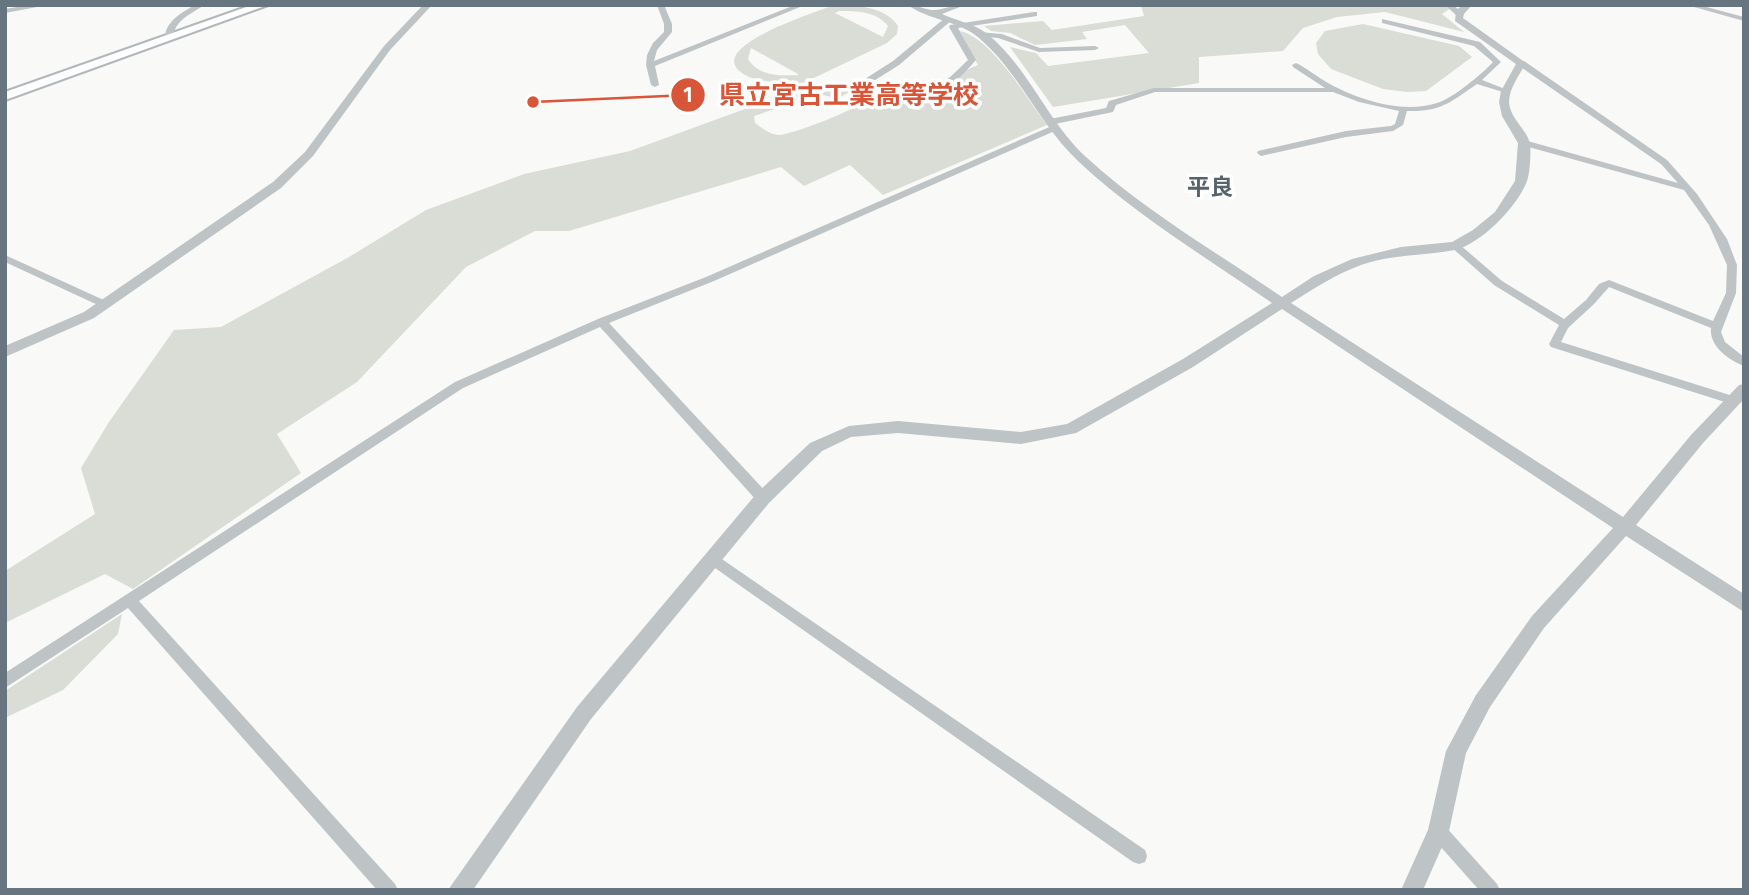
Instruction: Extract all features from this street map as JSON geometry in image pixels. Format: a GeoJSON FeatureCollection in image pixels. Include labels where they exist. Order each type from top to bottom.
{"type":"FeatureCollection","features":[{"type":"Feature","properties":{"kind":"main road"},"geometry":{"type":"LineString","coordinates":[[168,36],[251,5]]}},
{"type":"Feature","properties":{"kind":"main road"},"geometry":{"type":"LineString","coordinates":[[5,93],[262,5]]}},
{"type":"Feature","properties":{"kind":"street"},"geometry":{"type":"LineString","coordinates":[[5,11],[17,7],[45,5]]}},
{"type":"Feature","properties":{"kind":"street"},"geometry":{"type":"LineString","coordinates":[[168,36],[178,19],[201,5]]}},
{"type":"Feature","properties":{"kind":"street"},"geometry":{"type":"LineString","coordinates":[[5,352],[89,315],[277,185],[320,140],[387,48],[428,5]]}},
{"type":"Feature","properties":{"kind":"street"},"geometry":{"type":"LineString","coordinates":[[655,85],[650,57],[654,46],[668,32],[668,24],[660,5]]}},
{"type":"Feature","properties":{"kind":"street"},"geometry":{"type":"LineString","coordinates":[[650,65],[802,5]]}},
{"type":"Feature","properties":{"kind":"street"},"geometry":{"type":"LineString","coordinates":[[912,5],[981,34],[999,36],[1039,50],[1095,48]]}},
{"type":"Feature","properties":{"kind":"street"},"geometry":{"type":"LineString","coordinates":[[932,14],[961,5]]}},
{"type":"Feature","properties":{"kind":"street"},"geometry":{"type":"LineString","coordinates":[[1448,5],[1459,13]]}},
{"type":"Feature","properties":{"kind":"street"},"geometry":{"type":"LineString","coordinates":[[1468,5],[1459,13],[1458,19],[1664,162],[1686,188],[1717,233],[1731,263],[1733,277],[1730,298],[1716,326],[1715,335],[1725,349],[1744,362]]}},
{"type":"Feature","properties":{"kind":"street"},"geometry":{"type":"LineString","coordinates":[[1690,5],[1744,19]]}},
{"type":"Feature","properties":{"kind":"street"},"geometry":{"type":"LineString","coordinates":[[921,96],[950,82],[969,66],[971,54],[952,30],[953,27],[1034,14]]}},
{"type":"Feature","properties":{"kind":"street"},"geometry":{"type":"LineString","coordinates":[[841,106],[852,102],[858,95],[858,88],[896,63],[948,20]]}},
{"type":"Feature","properties":{"kind":"street"},"geometry":{"type":"LineString","coordinates":[[1296,65],[1332,89],[1375,103],[1404,108],[1440,105],[1476,81],[1497,62],[1472,43],[1385,21]]}},
{"type":"Feature","properties":{"kind":"street"},"geometry":{"type":"LineString","coordinates":[[981,34],[1011,65],[1052,125],[1089,165],[1126,195],[1280,302],[1744,604]]}},
{"type":"Feature","properties":{"kind":"street"},"geometry":{"type":"LineString","coordinates":[[1488,53],[1504,52]]}},
{"type":"Feature","properties":{"kind":"street"},"geometry":{"type":"LineString","coordinates":[[459,890],[584,713],[763,498],[816,447],[849,432],[898,428],[1021,438],[1071,429],[1188,363],[1319,279],[1357,261],[1401,251],[1455,246],[1492,220],[1511,200],[1521,181],[1524,143],[1507,116],[1504,102],[1506,91],[1521,63]]}},
{"type":"Feature","properties":{"kind":"street"},"geometry":{"type":"LineString","coordinates":[[1476,81],[1506,91]]}},
{"type":"Feature","properties":{"kind":"street"},"geometry":{"type":"LineString","coordinates":[[5,681],[443,394],[603,322],[723,274],[1052,125],[1110,110],[1111,103],[1154,90],[1332,89]]}},
{"type":"Feature","properties":{"kind":"street"},"geometry":{"type":"LineString","coordinates":[[1261,153],[1346,134],[1393,128],[1399,125],[1404,108]]}},
{"type":"Feature","properties":{"kind":"street"},"geometry":{"type":"LineString","coordinates":[[1524,143],[1686,188]]}},
{"type":"Feature","properties":{"kind":"street"},"geometry":{"type":"LineString","coordinates":[[1455,246],[1498,283],[1564,324]]}},
{"type":"Feature","properties":{"kind":"street"},"geometry":{"type":"LineString","coordinates":[[5,258],[104,304]]}},
{"type":"Feature","properties":{"kind":"street"},"geometry":{"type":"LineString","coordinates":[[1412,890],[1438,831],[1456,751],[1483,701],[1538,622],[1738,394],[1555,344],[1554,340],[1564,324],[1590,302],[1603,285],[1609,283],[1716,326]]}},
{"type":"Feature","properties":{"kind":"street"},"geometry":{"type":"LineString","coordinates":[[603,322],[763,498]]}},
{"type":"Feature","properties":{"kind":"street"},"geometry":{"type":"LineString","coordinates":[[713,559],[1139,856]]}},
{"type":"Feature","properties":{"kind":"street"},"geometry":{"type":"LineString","coordinates":[[130,600],[389,890]]}},
{"type":"Feature","properties":{"kind":"street"},"geometry":{"type":"LineString","coordinates":[[1438,831],[1491,890]]}},
{"type":"Feature","properties":{"kind":"shaded area"},"geometry":{"type":"Polygon","coordinates":[[[834,5],[858,6],[885,14],[898,26],[897,34],[887,43],[795,87],[751,78],[735,65],[737,54],[748,43],[766,32],[834,5]],[[839,11],[835,13],[883,37],[888,26],[872,15],[839,11]],[[751,48],[748,59],[763,72],[798,75],[798,74],[751,48]]]}},
{"type":"Feature","properties":{"kind":"shaded area"},"geometry":{"type":"Polygon","coordinates":[[[1141,5],[1455,5],[1442,14],[1464,32],[1385,12],[1337,17],[1303,28],[1283,51],[1199,57],[1199,83],[1053,107],[1010,47],[1036,53],[1048,66],[1149,53],[1125,25],[1082,32],[1087,39],[1035,45],[1010,33],[991,31],[984,26],[1043,21],[1052,30],[1144,16],[1141,5]]]}},
{"type":"Feature","properties":{"kind":"shaded area"},"geometry":{"type":"Polygon","coordinates":[[[1363,24],[1459,46],[1472,57],[1426,91],[1383,89],[1331,69],[1318,54],[1316,43],[1325,31],[1363,24]]]}},
{"type":"Feature","properties":{"kind":"shaded area"},"geometry":{"type":"Polygon","coordinates":[[[960,31],[972,36],[996,57],[1047,125],[883,195],[850,165],[804,186],[781,167],[569,231],[535,231],[466,267],[357,382],[277,434],[301,473],[133,589],[105,574],[5,623],[5,571],[95,514],[81,468],[109,422],[174,330],[221,327],[349,257],[426,210],[524,174],[630,151],[778,97],[850,85],[851,91],[837,99],[821,94],[754,116],[755,123],[769,133],[779,135],[813,125],[864,103],[872,98],[867,89],[875,83],[890,92],[943,80],[978,65],[960,31]]]}},
{"type":"Feature","properties":{"kind":"shaded area"},"geometry":{"type":"Polygon","coordinates":[[[122,614],[118,634],[63,690],[5,718],[5,691],[122,614]]]}},
{"type":"Feature","properties":{"kind":"place","name":"県立宮古工業高等学校"},"geometry":{"type":"Point","coordinates":[533,102]}},
{"type":"Feature","properties":{"kind":"district","name":"平良"},"geometry":{"type":"Point","coordinates":[1210,186]}}]}
